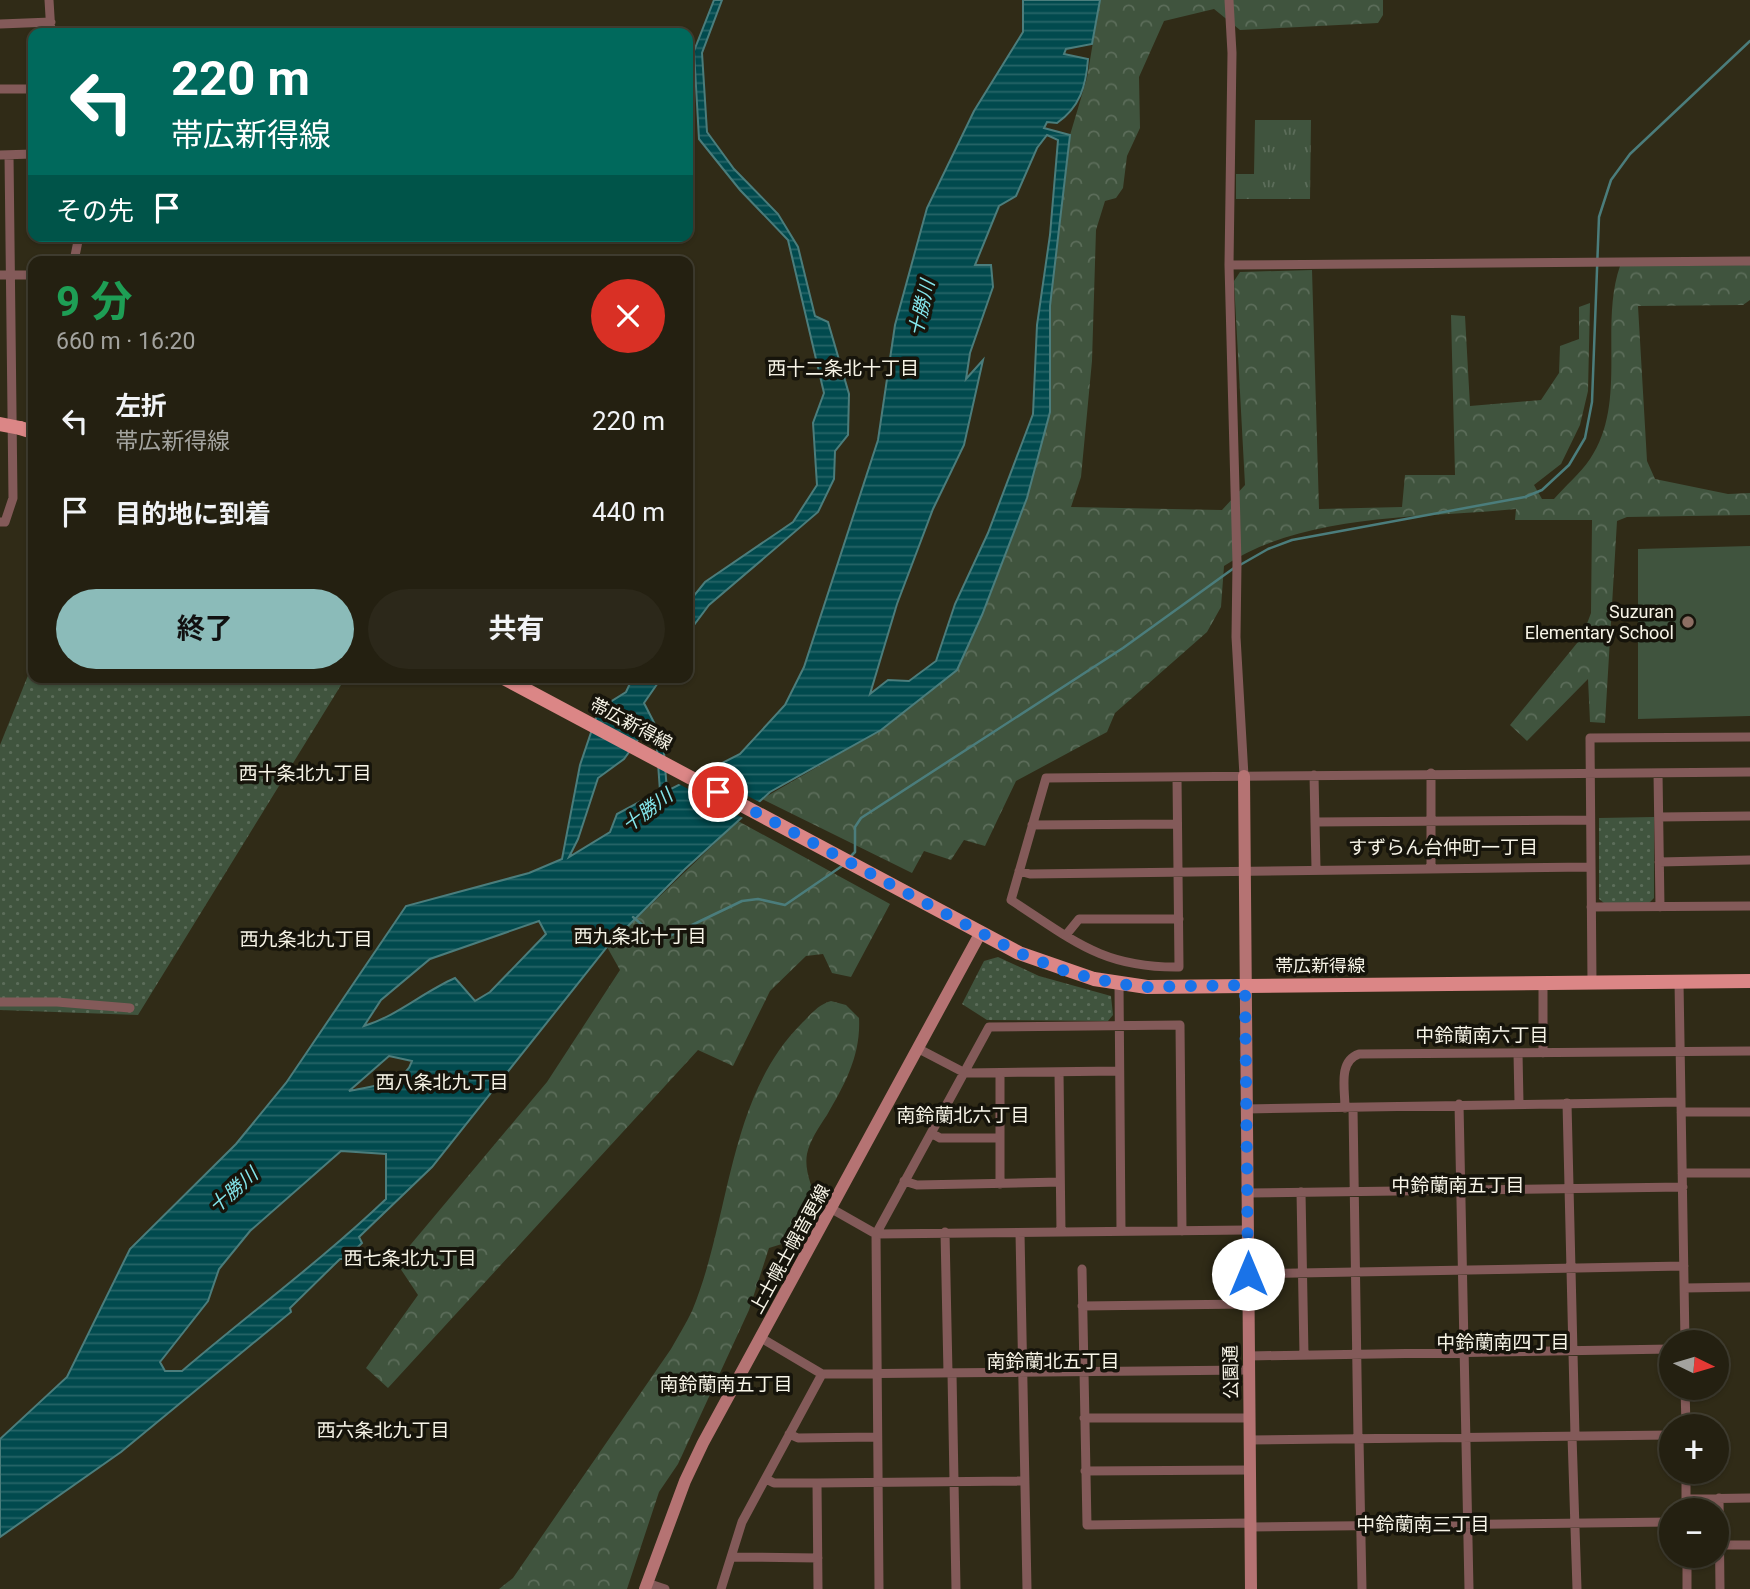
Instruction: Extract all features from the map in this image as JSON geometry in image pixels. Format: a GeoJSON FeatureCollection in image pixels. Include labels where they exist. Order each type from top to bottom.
{"type":"FeatureCollection","features":[{"type":"Feature","properties":{"kind":"main road"},"geometry":{"type":"LineString","coordinates":[[0,424],[27,430]]}},
{"type":"Feature","properties":{"kind":"main road","name":"帯広新得線"},"geometry":{"type":"LineString","coordinates":[[513,683],[1019,953],[1070,973],[1147,987],[1750,981]]}},
{"type":"Feature","properties":{"kind":"street"},"geometry":{"type":"LineString","coordinates":[[49,0],[51,28]]}},
{"type":"Feature","properties":{"kind":"street"},"geometry":{"type":"LineString","coordinates":[[1228,0],[1233,53],[1229,265],[1237,563],[1236,637],[1244,776]]}},
{"type":"Feature","properties":{"kind":"street"},"geometry":{"type":"LineString","coordinates":[[0,24],[51,22]]}},
{"type":"Feature","properties":{"kind":"street"},"geometry":{"type":"LineString","coordinates":[[0,89],[28,89]]}},
{"type":"Feature","properties":{"kind":"street"},"geometry":{"type":"LineString","coordinates":[[0,522],[5,522],[13,498],[5,275],[5,155],[28,154]]}},
{"type":"Feature","properties":{"kind":"street"},"geometry":{"type":"LineString","coordinates":[[1229,265],[1750,261]]}},
{"type":"Feature","properties":{"kind":"street"},"geometry":{"type":"LineString","coordinates":[[5,275],[28,275]]}},
{"type":"Feature","properties":{"kind":"street"},"geometry":{"type":"LineString","coordinates":[[0,405],[11,405]]}},
{"type":"Feature","properties":{"kind":"street"},"geometry":{"type":"LineString","coordinates":[[1592,982],[1590,738],[1750,737]]}},
{"type":"Feature","properties":{"kind":"street"},"geometry":{"type":"LineString","coordinates":[[1177,777],[1179,967],[1120,963],[1088,950],[1011,900],[1046,778],[1750,772]]}},
{"type":"Feature","properties":{"kind":"street"},"geometry":{"type":"LineString","coordinates":[[1431,773],[1431,869]]}},
{"type":"Feature","properties":{"kind":"street"},"geometry":{"type":"LineString","coordinates":[[1658,773],[1660,907]]}},
{"type":"Feature","properties":{"kind":"street"},"geometry":{"type":"LineString","coordinates":[[1314,775],[1316,869]]}},
{"type":"Feature","properties":{"kind":"street","name":"公園通"},"geometry":{"type":"LineString","coordinates":[[1244,776],[1251,1589]]}},
{"type":"Feature","properties":{"kind":"street"},"geometry":{"type":"LineString","coordinates":[[1659,817],[1750,816]]}},
{"type":"Feature","properties":{"kind":"street"},"geometry":{"type":"LineString","coordinates":[[1315,822],[1590,820]]}},
{"type":"Feature","properties":{"kind":"street"},"geometry":{"type":"LineString","coordinates":[[1032,825],[1177,824]]}},
{"type":"Feature","properties":{"kind":"street"},"geometry":{"type":"LineString","coordinates":[[1659,862],[1750,860]]}},
{"type":"Feature","properties":{"kind":"street"},"geometry":{"type":"LineString","coordinates":[[1019,871],[1030,874],[1590,867]]}},
{"type":"Feature","properties":{"kind":"street"},"geometry":{"type":"LineString","coordinates":[[1591,907],[1750,906]]}},
{"type":"Feature","properties":{"kind":"street"},"geometry":{"type":"LineString","coordinates":[[1066,935],[1079,919],[1179,919]]}},
{"type":"Feature","properties":{"kind":"street","name":"上士幌士幌音更線"},"geometry":{"type":"LineString","coordinates":[[646,1586],[690,1472],[981,932]]}},
{"type":"Feature","properties":{"kind":"street"},"geometry":{"type":"LineString","coordinates":[[1679,982],[1685,1330]]}},
{"type":"Feature","properties":{"kind":"street"},"geometry":{"type":"LineString","coordinates":[[1543,983],[1543,1053]]}},
{"type":"Feature","properties":{"kind":"street"},"geometry":{"type":"LineString","coordinates":[[1119,984],[1121,1231]]}},
{"type":"Feature","properties":{"kind":"street"},"geometry":{"type":"LineString","coordinates":[[0,1002],[57,1002],[130,1008]]}},
{"type":"Feature","properties":{"kind":"street"},"geometry":{"type":"LineString","coordinates":[[879,1589],[876,1234],[989,1027],[1180,1025],[1182,1231]]}},
{"type":"Feature","properties":{"kind":"street"},"geometry":{"type":"LineString","coordinates":[[919,1049],[965,1073],[1119,1072]]}},
{"type":"Feature","properties":{"kind":"street"},"geometry":{"type":"LineString","coordinates":[[1362,1589],[1354,1192],[1345,1064],[1351,1057],[1750,1051]]}},
{"type":"Feature","properties":{"kind":"street"},"geometry":{"type":"LineString","coordinates":[[1518,1053],[1518,1103]]}},
{"type":"Feature","properties":{"kind":"street"},"geometry":{"type":"LineString","coordinates":[[1059,1072],[1061,1232]]}},
{"type":"Feature","properties":{"kind":"street"},"geometry":{"type":"LineString","coordinates":[[1000,1073],[1000,1184]]}},
{"type":"Feature","properties":{"kind":"street"},"geometry":{"type":"LineString","coordinates":[[1246,1109],[1681,1101]]}},
{"type":"Feature","properties":{"kind":"street"},"geometry":{"type":"LineString","coordinates":[[1567,1103],[1577,1589]]}},
{"type":"Feature","properties":{"kind":"street"},"geometry":{"type":"LineString","coordinates":[[1459,1104],[1469,1589]]}},
{"type":"Feature","properties":{"kind":"street"},"geometry":{"type":"LineString","coordinates":[[1681,1112],[1750,1112]]}},
{"type":"Feature","properties":{"kind":"street"},"geometry":{"type":"LineString","coordinates":[[931,1133],[940,1138],[999,1138]]}},
{"type":"Feature","properties":{"kind":"street"},"geometry":{"type":"LineString","coordinates":[[1682,1174],[1750,1173]]}},
{"type":"Feature","properties":{"kind":"street"},"geometry":{"type":"LineString","coordinates":[[904,1181],[916,1185],[1060,1182]]}},
{"type":"Feature","properties":{"kind":"street"},"geometry":{"type":"LineString","coordinates":[[1247,1193],[1683,1187]]}},
{"type":"Feature","properties":{"kind":"street"},"geometry":{"type":"LineString","coordinates":[[1301,1192],[1304,1355]]}},
{"type":"Feature","properties":{"kind":"street"},"geometry":{"type":"LineString","coordinates":[[832,1209],[876,1234],[1247,1230]]}},
{"type":"Feature","properties":{"kind":"street"},"geometry":{"type":"LineString","coordinates":[[945,1232],[956,1589]]}},
{"type":"Feature","properties":{"kind":"street"},"geometry":{"type":"LineString","coordinates":[[1020,1233],[1027,1589]]}},
{"type":"Feature","properties":{"kind":"street"},"geometry":{"type":"LineString","coordinates":[[1248,1274],[1684,1266]]}},
{"type":"Feature","properties":{"kind":"street"},"geometry":{"type":"LineString","coordinates":[[1082,1269],[1087,1525],[1362,1527],[1659,1522]]}},
{"type":"Feature","properties":{"kind":"street"},"geometry":{"type":"LineString","coordinates":[[1684,1288],[1750,1287]]}},
{"type":"Feature","properties":{"kind":"street"},"geometry":{"type":"LineString","coordinates":[[1082,1306],[1248,1304]]}},
{"type":"Feature","properties":{"kind":"street"},"geometry":{"type":"LineString","coordinates":[[761,1338],[822,1374],[1249,1370]]}},
{"type":"Feature","properties":{"kind":"street"},"geometry":{"type":"LineString","coordinates":[[1249,1356],[1659,1349]]}},
{"type":"Feature","properties":{"kind":"street"},"geometry":{"type":"LineString","coordinates":[[721,1589],[743,1522],[822,1374]]}},
{"type":"Feature","properties":{"kind":"street"},"geometry":{"type":"LineString","coordinates":[[1084,1418],[1249,1418]]}},
{"type":"Feature","properties":{"kind":"street"},"geometry":{"type":"LineString","coordinates":[[789,1434],[798,1438],[877,1437]]}},
{"type":"Feature","properties":{"kind":"street"},"geometry":{"type":"LineString","coordinates":[[1250,1440],[1659,1435]]}},
{"type":"Feature","properties":{"kind":"street"},"geometry":{"type":"LineString","coordinates":[[1085,1471],[1250,1470]]}},
{"type":"Feature","properties":{"kind":"street"},"geometry":{"type":"LineString","coordinates":[[766,1479],[774,1483],[1025,1481]]}},
{"type":"Feature","properties":{"kind":"street"},"geometry":{"type":"LineString","coordinates":[[817,1483],[818,1589]]}},
{"type":"Feature","properties":{"kind":"street"},"geometry":{"type":"LineString","coordinates":[[1729,1498],[1750,1498]]}},
{"type":"Feature","properties":{"kind":"street"},"geometry":{"type":"LineString","coordinates":[[1729,1545],[1750,1545]]}},
{"type":"Feature","properties":{"kind":"street"},"geometry":{"type":"LineString","coordinates":[[732,1557],[818,1558]]}},
{"type":"Feature","properties":{"kind":"street"},"geometry":{"type":"LineString","coordinates":[[1687,1568],[1687,1589]]}},
{"type":"Feature","properties":{"kind":"street"},"geometry":{"type":"LineString","coordinates":[[1720,1568],[1720,1589]]}},
{"type":"Feature","properties":{"kind":"street"},"geometry":{"type":"LineString","coordinates":[[646,1586],[665,1589]]}},
{"type":"Feature","properties":{"kind":"green space"},"geometry":{"type":"Polygon","coordinates":[[[1100,0],[1383,0],[1383,15],[1378,23],[1240,30],[1214,9],[1164,21],[1139,77],[1140,128],[1127,156],[1123,188],[1116,198],[1105,201],[1096,230],[1092,361],[1081,477],[1071,507],[1222,510],[1245,485],[1234,281],[1240,272],[1312,270],[1319,509],[1402,507],[1405,475],[1455,475],[1451,315],[1465,316],[1470,406],[1541,400],[1559,373],[1560,346],[1579,339],[1579,307],[1590,303],[1588,391],[1580,425],[1561,464],[1534,485],[1542,499],[1554,499],[1590,459],[1608,414],[1612,314],[1620,266],[1750,265],[1750,300],[1743,305],[1638,306],[1647,461],[1655,479],[1728,494],[1750,493],[1750,515],[1627,517],[1617,521],[1605,723],[1590,722],[1588,679],[1527,741],[1510,725],[1582,637],[1591,613],[1592,520],[1515,520],[1516,509],[1404,517],[1327,527],[1290,536],[1255,549],[1224,566],[1221,607],[1207,632],[1115,713],[1107,732],[1016,781],[985,846],[964,840],[951,860],[924,851],[912,873],[762,799],[881,730],[957,670],[982,615],[1050,412],[1050,306],[1070,135],[1087,78],[1100,0]]]}},
{"type":"Feature","properties":{"kind":"green space"},"geometry":{"type":"Polygon","coordinates":[[[1255,120],[1311,120],[1310,199],[1236,199],[1236,174],[1254,174],[1255,120]]]}},
{"type":"Feature","properties":{"kind":"green space","name":"Suzuran Elementary School"},"geometry":{"type":"Polygon","coordinates":[[[1750,546],[1750,716],[1638,719],[1638,549],[1750,546]]]}},
{"type":"Feature","properties":{"kind":"green space"},"geometry":{"type":"Polygon","coordinates":[[[28,675],[28,683],[342,683],[138,1015],[0,1010],[0,745],[28,675]]]}},
{"type":"Feature","properties":{"kind":"green space"},"geometry":{"type":"Polygon","coordinates":[[[1654,817],[1654,898],[1649,903],[1604,903],[1599,899],[1599,818],[1654,817]]]}},
{"type":"Feature","properties":{"kind":"green space"},"geometry":{"type":"Polygon","coordinates":[[[738,821],[890,904],[851,977],[832,973],[823,954],[806,956],[770,991],[733,1066],[698,1050],[388,1388],[366,1368],[418,1295],[396,1262],[547,1082],[620,970],[607,947],[738,821]]]}},
{"type":"Feature","properties":{"kind":"green space"},"geometry":{"type":"Polygon","coordinates":[[[998,957],[1039,976],[1111,996],[1113,1015],[1108,1021],[987,1020],[962,1004],[984,961],[998,957]]]}},
{"type":"Feature","properties":{"kind":"green space"},"geometry":{"type":"Polygon","coordinates":[[[831,1001],[846,1005],[859,1018],[859,1032],[846,1080],[807,1154],[808,1173],[818,1202],[801,1238],[769,1248],[749,1310],[678,1464],[659,1492],[627,1589],[499,1589],[513,1578],[685,1325],[705,1275],[734,1160],[759,1086],[777,1053],[802,1023],[819,1007],[831,1001]]]}},
{"type":"Feature","properties":{"kind":"water"},"geometry":{"type":"Polygon","coordinates":[[[714,0],[722,0],[702,53],[707,132],[734,169],[778,214],[798,247],[815,316],[828,322],[849,394],[848,435],[835,451],[834,479],[818,512],[709,605],[693,626],[693,597],[705,582],[793,522],[817,485],[813,423],[824,393],[788,240],[740,190],[699,139],[694,51],[714,0]]]}},
{"type":"Feature","properties":{"kind":"water","name":"十勝川"},"geometry":{"type":"Polygon","coordinates":[[[1023,0],[1100,0],[1092,44],[1066,49],[1064,54],[1088,59],[1086,78],[1080,95],[1065,117],[1057,123],[1047,122],[1044,128],[1070,135],[1050,306],[1050,412],[1027,498],[982,615],[957,670],[881,730],[770,792],[685,869],[607,947],[432,1167],[359,1237],[362,1243],[346,1259],[340,1259],[290,1308],[291,1312],[121,1452],[0,1537],[0,1439],[67,1377],[130,1249],[236,1144],[286,1083],[406,906],[529,873],[562,859],[580,765],[599,709],[626,692],[630,683],[658,683],[644,703],[663,740],[667,791],[740,754],[785,705],[804,667],[878,440],[895,325],[927,208],[974,111],[1023,32],[1023,0]],[[1047,135],[1037,148],[1016,196],[999,206],[975,265],[991,265],[993,287],[970,353],[966,379],[983,360],[964,445],[933,509],[897,604],[870,694],[888,680],[909,681],[936,661],[955,604],[988,533],[1033,414],[1037,325],[1050,235],[1058,140],[1047,135]],[[648,726],[624,759],[598,778],[578,839],[569,857],[610,832],[617,814],[660,791],[656,735],[648,726]],[[539,921],[430,959],[381,1000],[364,1026],[388,1016],[455,978],[475,1001],[490,992],[546,934],[539,921]],[[389,1056],[349,1091],[395,1080],[408,1069],[412,1061],[389,1056]],[[341,1151],[250,1231],[219,1269],[208,1301],[160,1362],[165,1371],[182,1371],[362,1222],[386,1199],[386,1154],[341,1151]]]}},
{"type":"Feature","properties":{"kind":"pier"},"geometry":{"type":"Polygon","coordinates":[[[700,771],[763,804],[745,819],[677,783],[700,771]]]}},
{"type":"Feature","properties":{"kind":"waterway"},"geometry":{"type":"LineString","coordinates":[[1240,565],[1268,549],[1292,540],[1525,497],[1542,490],[1569,465],[1585,438],[1592,402],[1599,217],[1611,180],[1630,154],[1750,41]]}},
{"type":"Feature","properties":{"kind":"waterway"},"geometry":{"type":"LineString","coordinates":[[851,856],[855,852],[855,827],[861,818],[1123,648],[1234,568]]}},
{"type":"Feature","properties":{"kind":"waterway"},"geometry":{"type":"LineString","coordinates":[[633,917],[654,935],[665,938],[742,901],[758,899],[785,905],[842,866]]}},
{"type":"Feature","properties":{"kind":"place","name":"Suzuran Elementary School"},"geometry":{"type":"Point","coordinates":[1688,622]}},
{"type":"Feature","properties":{"kind":"district","name":"西十二条北十丁目"},"geometry":{"type":"Point","coordinates":[843,368]}},
{"type":"Feature","properties":{"kind":"district","name":"西十条北九丁目"},"geometry":{"type":"Point","coordinates":[305,773]}},
{"type":"Feature","properties":{"kind":"district","name":"すずらん台仲町一丁目"},"geometry":{"type":"Point","coordinates":[1443,847]}},
{"type":"Feature","properties":{"kind":"district","name":"西九条北十丁目"},"geometry":{"type":"Point","coordinates":[640,936]}},
{"type":"Feature","properties":{"kind":"district","name":"西九条北九丁目"},"geometry":{"type":"Point","coordinates":[306,939]}},
{"type":"Feature","properties":{"kind":"district","name":"中鈴蘭南六丁目"},"geometry":{"type":"Point","coordinates":[1482,1035]}},
{"type":"Feature","properties":{"kind":"district","name":"西八条北九丁目"},"geometry":{"type":"Point","coordinates":[442,1082]}},
{"type":"Feature","properties":{"kind":"district","name":"南鈴蘭北六丁目"},"geometry":{"type":"Point","coordinates":[963,1115]}},
{"type":"Feature","properties":{"kind":"district","name":"中鈴蘭南五丁目"},"geometry":{"type":"Point","coordinates":[1458,1185]}},
{"type":"Feature","properties":{"kind":"district","name":"西七条北九丁目"},"geometry":{"type":"Point","coordinates":[410,1258]}},
{"type":"Feature","properties":{"kind":"district","name":"中鈴蘭南四丁目"},"geometry":{"type":"Point","coordinates":[1503,1342]}},
{"type":"Feature","properties":{"kind":"district","name":"南鈴蘭北五丁目"},"geometry":{"type":"Point","coordinates":[1053,1361]}},
{"type":"Feature","properties":{"kind":"district","name":"南鈴蘭南五丁目"},"geometry":{"type":"Point","coordinates":[726,1384]}},
{"type":"Feature","properties":{"kind":"district","name":"西六条北九丁目"},"geometry":{"type":"Point","coordinates":[383,1430]}},
{"type":"Feature","properties":{"kind":"district","name":"中鈴蘭南三丁目"},"geometry":{"type":"Point","coordinates":[1423,1524]}},
{"type":"Feature","properties":{"kind":"route"},"geometry":{"type":"LineString","coordinates":[[718,792],[1019,953],[1070,973],[1147,987],[1245,985],[1248,1274]]}}]}
